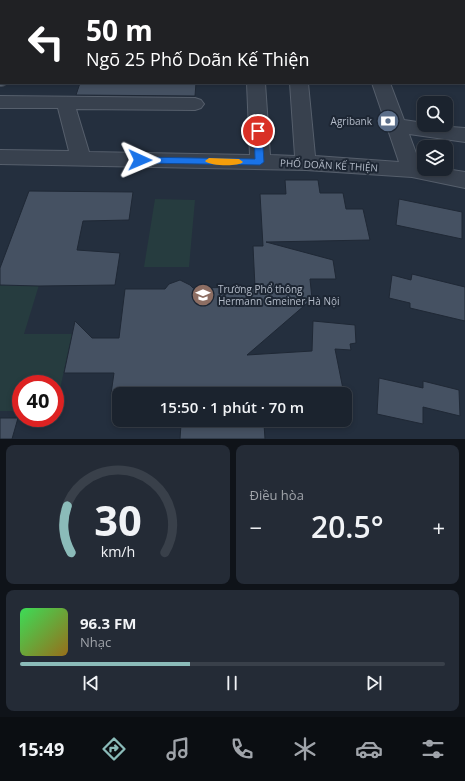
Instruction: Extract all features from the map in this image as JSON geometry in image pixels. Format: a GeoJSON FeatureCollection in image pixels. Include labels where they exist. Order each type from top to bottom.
{"type":"FeatureCollection","features":[{"type":"Feature","properties":{"kind":"street"},"geometry":{"type":"LineString","coordinates":[[256,84],[260,162]]}},
{"type":"Feature","properties":{"kind":"street"},"geometry":{"type":"LineString","coordinates":[[300,84],[306,163]]}},
{"type":"Feature","properties":{"kind":"street"},"geometry":{"type":"LineString","coordinates":[[381,84],[398,126],[412,170]]}},
{"type":"Feature","properties":{"kind":"street"},"geometry":{"type":"LineString","coordinates":[[0,88],[55,97],[195,104]]}},
{"type":"Feature","properties":{"kind":"street"},"geometry":{"type":"LineString","coordinates":[[0,102],[55,97]]}},
{"type":"Feature","properties":{"kind":"street"},"geometry":{"type":"LineString","coordinates":[[55,97],[81,159]]}},
{"type":"Feature","properties":{"kind":"street"},"geometry":{"type":"LineString","coordinates":[[398,126],[465,135]]}},
{"type":"Feature","properties":{"kind":"street","name":"PHỐ DOÃN KẾ THIỆN"},"geometry":{"type":"LineString","coordinates":[[0,157],[306,163],[412,170],[465,180]]}},
{"type":"Feature","properties":{"kind":"green space"},"geometry":{"type":"Polygon","coordinates":[[[155,199],[195,200],[189,267],[144,267],[155,199]]]}},
{"type":"Feature","properties":{"kind":"green space"},"geometry":{"type":"Polygon","coordinates":[[[0,285],[39,285],[24,334],[72,334],[63,375],[12,375],[12,411],[0,411],[0,285]]]}},
{"type":"Feature","properties":{"kind":"building"},"geometry":{"type":"Polygon","coordinates":[[[80,84],[196,84],[195,96],[76,95],[80,84]]]}},
{"type":"Feature","properties":{"kind":"building"},"geometry":{"type":"Polygon","coordinates":[[[285,180],[318,180],[320,193],[343,193],[346,209],[363,209],[370,240],[266,242],[333,260],[336,279],[310,279],[312,299],[247,355],[312,351],[313,321],[355,325],[356,343],[350,344],[351,350],[335,349],[343,387],[112,387],[114,373],[64,373],[75,321],[92,338],[119,338],[125,289],[165,289],[169,284],[180,280],[193,288],[255,287],[253,246],[263,246],[260,194],[286,194],[285,180]]]}},
{"type":"Feature","properties":{"kind":"building"},"geometry":{"type":"Polygon","coordinates":[[[29,191],[133,192],[129,220],[83,221],[77,250],[120,253],[115,285],[0,285],[0,268],[29,191]]]}},
{"type":"Feature","properties":{"kind":"building"},"geometry":{"type":"Polygon","coordinates":[[[399,199],[462,212],[462,239],[396,225],[399,199]]]}},
{"type":"Feature","properties":{"kind":"building"},"geometry":{"type":"Polygon","coordinates":[[[412,274],[465,287],[465,321],[410,308],[410,303],[389,298],[392,275],[411,280],[412,274]]]}},
{"type":"Feature","properties":{"kind":"building"},"geometry":{"type":"Polygon","coordinates":[[[379,378],[423,388],[423,381],[459,390],[460,416],[423,407],[423,424],[377,414],[379,378]]]}},
{"type":"Feature","properties":{"kind":"building"},"geometry":{"type":"Polygon","coordinates":[[[0,418],[12,418],[12,427],[15,427],[12,439],[0,439],[0,418]]]}},
{"type":"Feature","properties":{"kind":"building"},"geometry":{"type":"Polygon","coordinates":[[[181,427],[264,427],[265,439],[180,439],[181,427]]]}},
{"type":"Feature","properties":{"kind":"slow traffic"},"geometry":{"type":"LineString","coordinates":[[209,161],[239,162]]}},
{"type":"Feature","properties":{"kind":"place","name":"Agribank"},"geometry":{"type":"Point","coordinates":[388,121]}},
{"type":"Feature","properties":{"kind":"place","name":"Trường Phổ thông Hermann Gmeiner Hà Nội"},"geometry":{"type":"Point","coordinates":[203,295]}},
{"type":"Feature","properties":{"kind":"route"},"geometry":{"type":"LineString","coordinates":[[140,160],[260,162],[258,131]]}}]}
